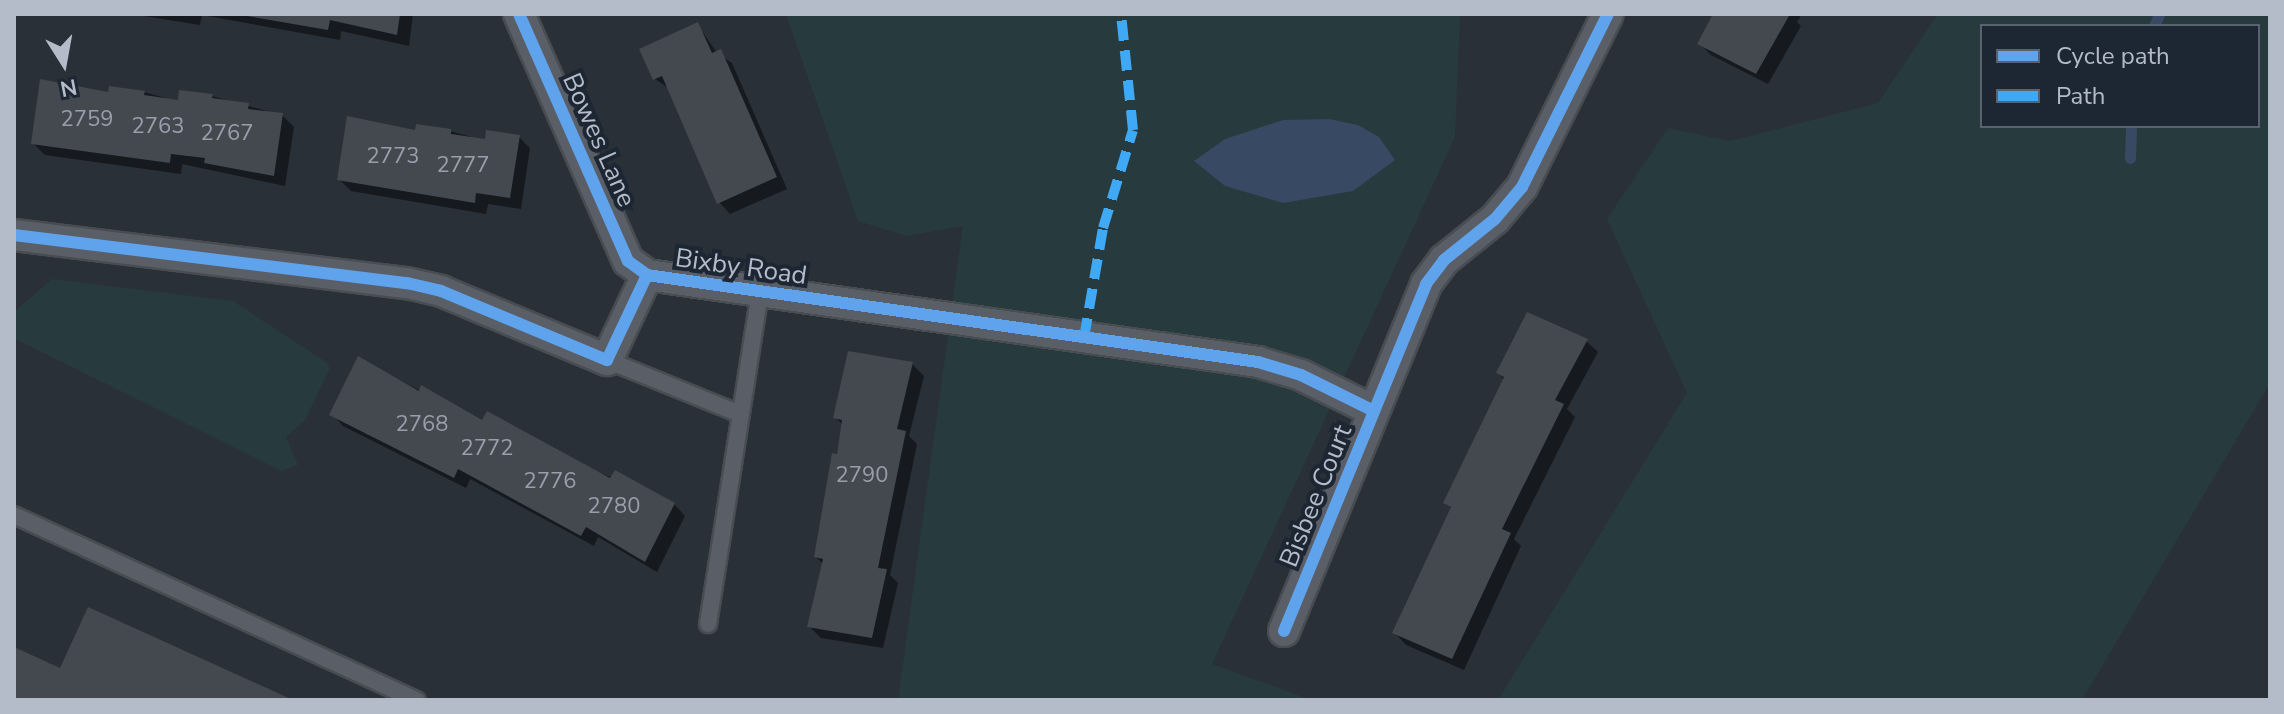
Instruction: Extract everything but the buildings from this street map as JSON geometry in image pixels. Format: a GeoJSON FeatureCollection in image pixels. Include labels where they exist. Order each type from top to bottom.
{"type":"FeatureCollection","features":[{"type":"Feature","properties":{"kind":"street","name":"Bowes Lane"},"geometry":{"type":"LineString","coordinates":[[519,14],[628,261],[647,275]]}},
{"type":"Feature","properties":{"kind":"street","name":"Bisbee Court"},"geometry":{"type":"LineString","coordinates":[[1284,631],[1426,284],[1444,260],[1495,219],[1522,187],[1608,14]]}},
{"type":"Feature","properties":{"kind":"street"},"geometry":{"type":"LineString","coordinates":[[14,235],[407,283],[441,291],[607,360]]}},
{"type":"Feature","properties":{"kind":"street","name":"Bixby Road"},"geometry":{"type":"LineString","coordinates":[[607,360],[647,275],[1258,362],[1301,375],[1374,411]]}},
{"type":"Feature","properties":{"kind":"lane"},"geometry":{"type":"LineString","coordinates":[[708,624],[760,292]]}},
{"type":"Feature","properties":{"kind":"lane"},"geometry":{"type":"LineString","coordinates":[[607,360],[740,414]]}},
{"type":"Feature","properties":{"kind":"lane"},"geometry":{"type":"LineString","coordinates":[[14,515],[417,700]]}},
{"type":"Feature","properties":{"kind":"green space"},"geometry":{"type":"Polygon","coordinates":[[[786,14],[1460,14],[1455,137],[1212,664],[1311,700],[898,700],[963,226],[907,236],[858,221],[786,14]]]}},
{"type":"Feature","properties":{"kind":"green space"},"geometry":{"type":"Polygon","coordinates":[[[1938,14],[2270,14],[2270,383],[2082,700],[1498,700],[1687,393],[1607,219],[1668,128],[1730,141],[1878,103],[1938,14]]]}},
{"type":"Feature","properties":{"kind":"green space"},"geometry":{"type":"Polygon","coordinates":[[[52,279],[233,301],[326,362],[330,368],[305,420],[286,437],[298,465],[281,471],[14,338],[14,312],[52,279]]]}},
{"type":"Feature","properties":{"kind":"water"},"geometry":{"type":"Polygon","coordinates":[[[1329,119],[1358,125],[1379,137],[1395,160],[1353,191],[1283,203],[1225,186],[1194,161],[1225,139],[1283,120],[1329,119]]]}},
{"type":"Feature","properties":{"kind":"waterway"},"geometry":{"type":"LineString","coordinates":[[2155,24],[2159,14]]}},
{"type":"Feature","properties":{"kind":"waterway"},"geometry":{"type":"LineString","coordinates":[[2130,158],[2131,128]]}},
{"type":"Feature","properties":{"kind":"marked path"},"geometry":{"type":"LineString","coordinates":[[1084,338],[1103,228],[1133,130],[1121,14]]}},
{"type":"Feature","properties":{"kind":"cycle path"},"geometry":{"type":"LineString","coordinates":[[519,14],[628,261],[647,275],[1258,362],[1301,375],[1374,411]]}},
{"type":"Feature","properties":{"kind":"cycle path"},"geometry":{"type":"LineString","coordinates":[[1284,631],[1426,284],[1444,260],[1495,219],[1522,187],[1608,14]]}},
{"type":"Feature","properties":{"kind":"cycle path"},"geometry":{"type":"LineString","coordinates":[[14,235],[407,283],[441,291],[607,360],[647,275]]}}]}
